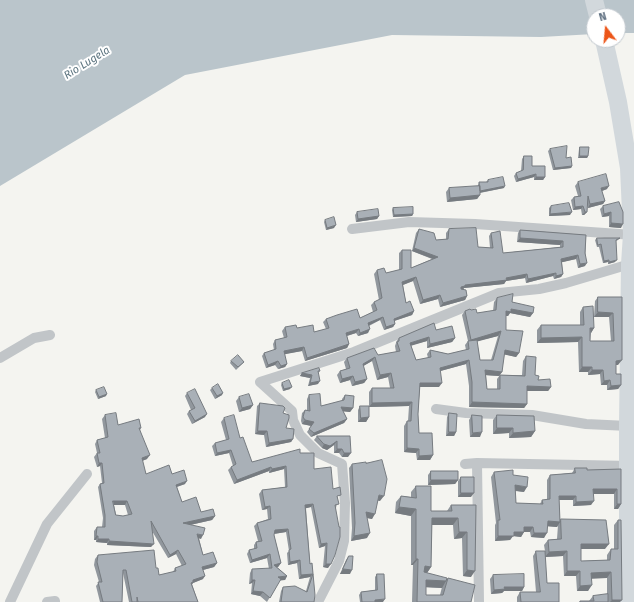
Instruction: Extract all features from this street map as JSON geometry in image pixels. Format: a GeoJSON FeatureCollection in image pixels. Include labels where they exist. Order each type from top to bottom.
{"type":"FeatureCollection","features":[{"type":"Feature","properties":{"kind":"highway"},"geometry":{"type":"LineString","coordinates":[[606,48],[618,102],[629,168],[633,234],[630,264],[628,426],[632,466],[628,602]]}},
{"type":"Feature","properties":{"kind":"street"},"geometry":{"type":"LineString","coordinates":[[352,229],[410,222],[475,224],[633,234]]}},
{"type":"Feature","properties":{"kind":"street"},"geometry":{"type":"LineString","coordinates":[[318,602],[339,561],[344,541],[345,503],[342,464],[318,453],[300,435],[293,420],[292,411],[260,382],[354,352],[500,293],[539,289],[566,283],[630,264]]}},
{"type":"Feature","properties":{"kind":"street"},"geometry":{"type":"LineString","coordinates":[[0,358],[34,338],[50,335]]}},
{"type":"Feature","properties":{"kind":"street"},"geometry":{"type":"LineString","coordinates":[[436,409],[466,413],[532,415],[586,424],[628,426]]}},
{"type":"Feature","properties":{"kind":"street"},"geometry":{"type":"LineString","coordinates":[[477,463],[479,602]]}},
{"type":"Feature","properties":{"kind":"street"},"geometry":{"type":"LineString","coordinates":[[465,464],[632,466]]}},
{"type":"Feature","properties":{"kind":"street"},"geometry":{"type":"LineString","coordinates":[[10,602],[47,524],[87,474]]}},
{"type":"Feature","properties":{"kind":"water","name":"Rio Lugela"},"geometry":{"type":"Polygon","coordinates":[[[0,0],[634,0],[634,33],[626,33],[626,8],[586,8],[586,34],[541,37],[392,35],[185,75],[0,186],[0,0]]]}},
{"type":"Feature","properties":{"kind":"building"},"geometry":{"type":"Polygon","coordinates":[[[567,146],[566,158],[571,157],[572,166],[555,168],[550,149],[567,146]]]}},
{"type":"Feature","properties":{"kind":"building"},"geometry":{"type":"Polygon","coordinates":[[[580,147],[589,147],[588,156],[580,156],[580,147]]]}},
{"type":"Feature","properties":{"kind":"building"},"geometry":{"type":"Polygon","coordinates":[[[524,156],[532,156],[532,166],[545,166],[545,177],[536,177],[536,174],[518,179],[516,173],[523,170],[524,156]]]}},
{"type":"Feature","properties":{"kind":"building"},"geometry":{"type":"Polygon","coordinates":[[[606,174],[609,186],[601,188],[605,201],[590,204],[588,196],[587,212],[585,212],[583,206],[575,207],[574,197],[581,196],[578,182],[606,174]]]}},
{"type":"Feature","properties":{"kind":"building"},"geometry":{"type":"Polygon","coordinates":[[[503,177],[505,186],[480,191],[479,182],[488,182],[488,180],[503,177]]]}},
{"type":"Feature","properties":{"kind":"building"},"geometry":{"type":"Polygon","coordinates":[[[480,186],[480,195],[450,198],[449,188],[480,186]]]}},
{"type":"Feature","properties":{"kind":"building"},"geometry":{"type":"Polygon","coordinates":[[[619,202],[623,212],[623,224],[611,223],[611,212],[604,214],[603,206],[619,202]]]}},
{"type":"Feature","properties":{"kind":"building"},"geometry":{"type":"Polygon","coordinates":[[[569,203],[572,212],[550,214],[551,206],[569,203]]]}},
{"type":"Feature","properties":{"kind":"building"},"geometry":{"type":"Polygon","coordinates":[[[413,207],[413,214],[394,215],[393,208],[413,207]]]}},
{"type":"Feature","properties":{"kind":"building"},"geometry":{"type":"Polygon","coordinates":[[[378,209],[379,216],[358,219],[357,212],[378,209]]]}},
{"type":"Feature","properties":{"kind":"building"},"geometry":{"type":"Polygon","coordinates":[[[334,217],[336,225],[327,228],[325,220],[334,217]]]}},
{"type":"Feature","properties":{"kind":"building"},"geometry":{"type":"Polygon","coordinates":[[[476,228],[478,247],[493,248],[491,233],[500,231],[503,253],[563,247],[563,241],[520,238],[520,230],[586,235],[585,253],[587,263],[580,264],[578,255],[561,259],[563,274],[556,276],[556,273],[528,279],[527,274],[506,278],[507,280],[465,285],[461,287],[461,289],[466,290],[467,296],[443,303],[440,295],[423,300],[416,277],[402,282],[406,303],[410,301],[414,311],[394,319],[395,324],[386,327],[383,317],[368,323],[370,329],[360,333],[359,329],[346,333],[349,344],[307,358],[304,347],[284,351],[287,364],[281,366],[278,361],[268,365],[264,353],[276,349],[275,340],[287,337],[285,327],[296,325],[297,328],[313,325],[314,332],[329,328],[326,319],[337,315],[357,309],[360,318],[377,310],[374,302],[382,298],[377,270],[384,268],[386,273],[402,269],[402,250],[411,250],[411,268],[438,257],[414,248],[419,229],[434,233],[436,240],[448,239],[449,229],[476,228]]]}},
{"type":"Feature","properties":{"kind":"building"},"geometry":{"type":"Polygon","coordinates":[[[597,238],[620,238],[616,240],[617,260],[609,262],[609,260],[604,261],[601,244],[598,245],[597,238]]]}},
{"type":"Feature","properties":{"kind":"building"},"geometry":{"type":"Polygon","coordinates":[[[513,294],[512,302],[534,307],[533,313],[511,309],[511,312],[506,311],[506,330],[523,331],[519,353],[505,350],[502,372],[485,370],[487,389],[500,389],[500,375],[525,376],[526,356],[536,357],[535,375],[539,376],[538,380],[550,379],[551,387],[527,386],[527,404],[472,402],[472,382],[469,360],[440,368],[442,383],[420,383],[418,414],[419,433],[432,433],[433,455],[419,456],[419,449],[407,448],[407,421],[411,421],[412,402],[372,403],[372,388],[394,388],[391,373],[380,375],[375,357],[363,364],[367,379],[355,382],[353,376],[342,379],[340,371],[350,368],[347,358],[374,348],[378,355],[400,351],[397,342],[399,341],[399,338],[434,323],[436,330],[452,326],[455,338],[430,344],[429,337],[410,343],[416,360],[431,357],[430,350],[448,354],[469,349],[468,341],[477,340],[480,360],[493,360],[501,331],[471,340],[465,311],[476,309],[477,313],[496,310],[497,298],[513,294]]]}},
{"type":"Feature","properties":{"kind":"building"},"geometry":{"type":"Polygon","coordinates":[[[598,297],[622,297],[622,360],[616,361],[616,374],[621,374],[621,385],[611,386],[610,380],[604,381],[603,370],[592,370],[592,367],[582,367],[582,337],[541,338],[541,325],[584,325],[583,307],[593,306],[594,328],[590,328],[590,341],[614,341],[613,313],[598,312],[598,297]]]}},
{"type":"Feature","properties":{"kind":"building"},"geometry":{"type":"Polygon","coordinates":[[[238,355],[244,362],[238,367],[231,361],[238,355]]]}},
{"type":"Feature","properties":{"kind":"building"},"geometry":{"type":"Polygon","coordinates":[[[319,368],[320,371],[318,371],[320,381],[310,383],[312,375],[302,373],[319,368]]]}},
{"type":"Feature","properties":{"kind":"building"},"geometry":{"type":"Polygon","coordinates":[[[289,380],[292,387],[284,389],[282,383],[289,380]]]}},
{"type":"Feature","properties":{"kind":"building"},"geometry":{"type":"Polygon","coordinates":[[[218,384],[223,393],[217,396],[212,388],[218,384]]]}},
{"type":"Feature","properties":{"kind":"building"},"geometry":{"type":"Polygon","coordinates":[[[104,387],[107,394],[99,397],[96,390],[104,387]]]}},
{"type":"Feature","properties":{"kind":"building"},"geometry":{"type":"Polygon","coordinates":[[[195,389],[207,414],[195,421],[189,411],[195,408],[187,393],[195,389]]]}},
{"type":"Feature","properties":{"kind":"building"},"geometry":{"type":"Polygon","coordinates":[[[249,394],[253,405],[242,408],[239,397],[249,394]]]}},
{"type":"Feature","properties":{"kind":"building"},"geometry":{"type":"Polygon","coordinates":[[[320,394],[321,406],[344,400],[345,395],[354,396],[353,408],[341,407],[347,419],[314,433],[309,429],[314,422],[305,420],[303,417],[305,410],[310,411],[309,395],[320,394]]]}},
{"type":"Feature","properties":{"kind":"building"},"geometry":{"type":"Polygon","coordinates":[[[260,403],[283,406],[285,408],[283,413],[289,415],[286,428],[294,429],[293,439],[269,443],[267,431],[258,431],[260,403]]]}},
{"type":"Feature","properties":{"kind":"building"},"geometry":{"type":"Polygon","coordinates":[[[360,406],[369,406],[369,417],[361,418],[360,406]]]}},
{"type":"Feature","properties":{"kind":"building"},"geometry":{"type":"Polygon","coordinates":[[[116,413],[118,425],[139,419],[141,428],[139,428],[150,455],[142,458],[146,474],[169,465],[172,474],[184,470],[187,481],[176,485],[182,502],[196,497],[201,512],[213,509],[215,516],[183,523],[205,528],[203,535],[197,534],[203,555],[213,552],[217,563],[202,567],[205,576],[193,580],[191,583],[198,602],[138,602],[137,597],[137,602],[132,602],[126,570],[123,570],[122,602],[103,602],[98,582],[102,582],[97,562],[98,555],[154,550],[156,568],[158,568],[159,575],[176,571],[175,568],[186,564],[178,550],[170,555],[151,521],[154,544],[109,541],[109,539],[98,539],[98,536],[96,536],[97,527],[105,527],[105,515],[100,484],[104,483],[102,463],[99,463],[97,453],[100,453],[97,440],[108,437],[105,415],[116,413]],[[113,501],[116,515],[123,516],[132,514],[127,501],[113,501]]]}},
{"type":"Feature","properties":{"kind":"building"},"geometry":{"type":"Polygon","coordinates":[[[449,413],[457,414],[456,432],[449,432],[449,413]]]}},
{"type":"Feature","properties":{"kind":"building"},"geometry":{"type":"Polygon","coordinates":[[[234,415],[240,438],[243,437],[252,462],[300,449],[300,453],[314,453],[314,469],[331,467],[333,489],[340,487],[341,495],[337,496],[339,504],[335,505],[340,527],[340,537],[331,564],[326,564],[327,543],[321,544],[313,504],[305,505],[310,564],[312,563],[315,595],[314,602],[281,602],[283,587],[295,586],[307,592],[313,574],[301,575],[300,560],[290,562],[289,550],[291,549],[288,529],[275,530],[274,535],[281,563],[274,565],[287,576],[278,577],[281,579],[270,598],[263,592],[253,591],[255,580],[252,580],[252,569],[272,568],[270,554],[252,560],[249,550],[257,548],[256,542],[262,541],[257,523],[271,519],[270,506],[265,507],[262,490],[287,487],[286,466],[272,469],[271,467],[237,480],[231,467],[236,464],[231,450],[217,453],[215,443],[229,439],[224,418],[234,415]]]}},
{"type":"Feature","properties":{"kind":"building"},"geometry":{"type":"Polygon","coordinates":[[[472,415],[482,416],[482,432],[473,433],[472,415]]]}},
{"type":"Feature","properties":{"kind":"building"},"geometry":{"type":"Polygon","coordinates":[[[497,415],[534,416],[535,431],[513,433],[513,428],[497,428],[497,415]]]}},
{"type":"Feature","properties":{"kind":"building"},"geometry":{"type":"Polygon","coordinates":[[[317,436],[350,436],[351,453],[344,453],[342,449],[337,449],[337,441],[330,446],[324,444],[317,436]]]}},
{"type":"Feature","properties":{"kind":"building"},"geometry":{"type":"Polygon","coordinates":[[[382,460],[387,479],[384,496],[379,495],[375,514],[366,512],[370,533],[354,536],[355,523],[352,464],[382,460]]]}},
{"type":"Feature","properties":{"kind":"building"},"geometry":{"type":"Polygon","coordinates":[[[575,468],[587,468],[587,470],[621,469],[621,504],[617,504],[617,489],[593,489],[594,501],[576,502],[576,496],[559,496],[560,522],[548,521],[547,533],[534,533],[533,527],[524,527],[524,532],[514,532],[514,536],[498,536],[498,520],[500,520],[494,472],[513,470],[513,475],[528,477],[527,487],[515,485],[516,503],[543,504],[542,500],[550,499],[550,475],[575,473],[575,468]]]}},
{"type":"Feature","properties":{"kind":"building"},"geometry":{"type":"Polygon","coordinates":[[[431,471],[458,471],[458,480],[431,480],[431,471]]]}},
{"type":"Feature","properties":{"kind":"building"},"geometry":{"type":"Polygon","coordinates":[[[461,477],[474,477],[474,493],[461,493],[461,477]]]}},
{"type":"Feature","properties":{"kind":"building"},"geometry":{"type":"Polygon","coordinates":[[[416,486],[431,486],[431,511],[452,511],[451,505],[476,505],[475,571],[467,570],[467,532],[459,532],[458,518],[432,518],[431,567],[425,566],[424,572],[447,578],[446,581],[426,580],[426,595],[443,595],[448,578],[475,585],[471,602],[417,602],[418,559],[416,559],[416,509],[399,507],[401,496],[416,498],[416,486]]]}},
{"type":"Feature","properties":{"kind":"building"},"geometry":{"type":"Polygon","coordinates":[[[561,519],[606,520],[609,544],[581,544],[581,561],[610,560],[611,549],[618,549],[618,520],[621,520],[622,600],[612,600],[611,572],[591,573],[592,585],[580,586],[580,571],[567,571],[567,551],[549,552],[548,540],[561,539],[561,519]]]}},
{"type":"Feature","properties":{"kind":"building"},"geometry":{"type":"Polygon","coordinates":[[[536,551],[545,551],[547,583],[559,583],[559,602],[521,602],[520,592],[540,592],[536,551]]]}},
{"type":"Feature","properties":{"kind":"building"},"geometry":{"type":"Polygon","coordinates":[[[349,556],[353,556],[352,570],[343,569],[349,556]]]}},
{"type":"Feature","properties":{"kind":"building"},"geometry":{"type":"Polygon","coordinates":[[[377,574],[384,574],[385,599],[375,600],[375,602],[362,602],[361,592],[377,590],[377,574]]]}},
{"type":"Feature","properties":{"kind":"building"},"geometry":{"type":"Polygon","coordinates":[[[524,574],[524,587],[504,587],[505,589],[494,590],[493,575],[524,574]]]}},
{"type":"Feature","properties":{"kind":"building"},"geometry":{"type":"Polygon","coordinates":[[[608,594],[608,602],[580,602],[594,601],[593,596],[608,594]]]}}]}
